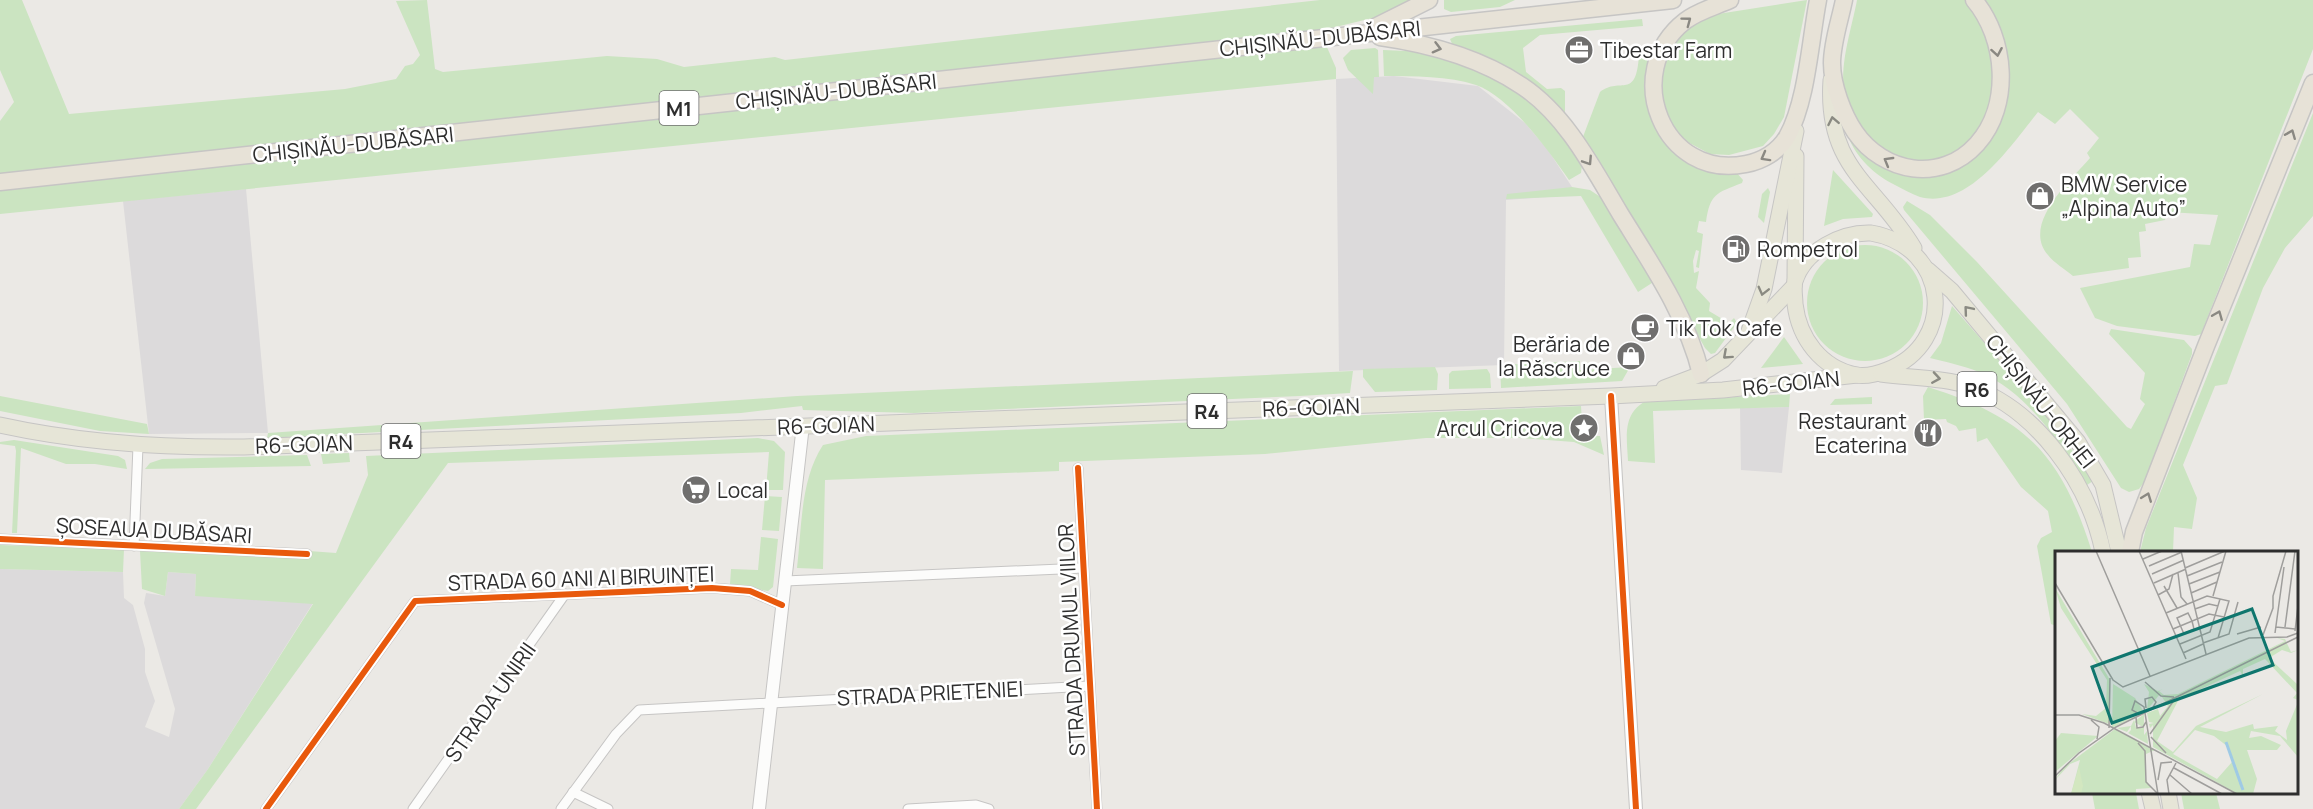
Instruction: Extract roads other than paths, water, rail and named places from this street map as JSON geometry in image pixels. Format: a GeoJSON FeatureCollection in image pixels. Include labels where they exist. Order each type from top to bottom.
{"type":"FeatureCollection","features":[{"type":"Feature","properties":{"kind":"highway"},"geometry":{"type":"LineString","coordinates":[[1358,34],[1429,0]]}},
{"type":"Feature","properties":{"kind":"highway","name":"CHIȘINĂU-DUBĂSARI"},"geometry":{"type":"LineString","coordinates":[[0,182],[1673,0]]}},
{"type":"Feature","properties":{"kind":"highway"},"geometry":{"type":"LineString","coordinates":[[1730,0],[1685,21],[1662,48],[1656,63],[1654,95],[1661,120],[1669,135],[1688,153],[1703,162],[1719,166],[1740,165],[1762,159],[1778,148],[1786,138],[1798,111],[1818,0]]}},
{"type":"Feature","properties":{"kind":"highway","name":"R6"},"geometry":{"type":"LineString","coordinates":[[1832,63],[1844,0]]}},
{"type":"Feature","properties":{"kind":"highway"},"geometry":{"type":"LineString","coordinates":[[1832,63],[1839,96],[1847,117],[1857,134],[1874,152],[1894,165],[1914,170],[1949,163],[1977,144],[1988,127],[1999,94],[1999,56],[1994,33],[1974,0]]}},
{"type":"Feature","properties":{"kind":"highway"},"geometry":{"type":"LineString","coordinates":[[1358,34],[1426,45],[1462,55],[1502,74],[1542,102],[1560,122],[1589,162],[1656,271],[1689,334],[1701,374]]}},
{"type":"Feature","properties":{"kind":"highway"},"geometry":{"type":"LineString","coordinates":[[2130,551],[2134,532],[2201,357],[2313,82]]}},
{"type":"Feature","properties":{"kind":"main road","name":"R6"},"geometry":{"type":"LineString","coordinates":[[1796,131],[1794,280],[1797,319],[1806,341],[1824,360],[1857,375],[1878,374],[1904,361],[1926,336],[1935,303],[1928,269],[1908,239],[1853,171],[1840,149],[1830,108],[1832,63]]}},
{"type":"Feature","properties":{"kind":"main road"},"geometry":{"type":"LineString","coordinates":[[1749,331],[1762,299],[1798,111]]}},
{"type":"Feature","properties":{"kind":"main road","name":"R6"},"geometry":{"type":"LineString","coordinates":[[1794,280],[1823,248],[1852,234],[1871,233],[1892,238],[1919,256]]}},
{"type":"Feature","properties":{"kind":"main road"},"geometry":{"type":"LineString","coordinates":[[1772,249],[1794,280]]}},
{"type":"Feature","properties":{"kind":"main road","name":"CHIȘINĂU-ORHEI"},"geometry":{"type":"LineString","coordinates":[[1928,269],[1952,291],[2078,442],[2103,485],[2119,551]]}},
{"type":"Feature","properties":{"kind":"main road","name":"R6-GOIAN"},"geometry":{"type":"LineString","coordinates":[[1653,392],[1701,374],[1731,353],[1794,280]]}},
{"type":"Feature","properties":{"kind":"main road","name":"CHIȘINĂU-ORHEI"},"geometry":{"type":"LineString","coordinates":[[1878,374],[1949,381],[1979,390],[2012,408],[2042,435],[2071,476],[2089,510],[2103,551]]}},
{"type":"Feature","properties":{"kind":"main road","name":"R6-GOIAN"},"geometry":{"type":"LineString","coordinates":[[0,425],[67,438],[138,446],[254,446],[1611,396],[1714,390],[1857,375]]}},
{"type":"Feature","properties":{"kind":"main road"},"geometry":{"type":"LineString","coordinates":[[2150,794],[2153,809]]}},
{"type":"Feature","properties":{"kind":"main road"},"geometry":{"type":"LineString","coordinates":[[2168,794],[2171,809]]}},
{"type":"Feature","properties":{"kind":"street"},"geometry":{"type":"LineString","coordinates":[[1611,396],[1636,809]]}},
{"type":"Feature","properties":{"kind":"street"},"geometry":{"type":"LineString","coordinates":[[759,809],[803,425]]}},
{"type":"Feature","properties":{"kind":"street","name":"ȘOSEAUA DUBĂSARI"},"geometry":{"type":"LineString","coordinates":[[134,546],[138,446]]}},
{"type":"Feature","properties":{"kind":"street","name":"STRADA DRUMUL VIILOR"},"geometry":{"type":"LineString","coordinates":[[1078,468],[1097,809]]}},
{"type":"Feature","properties":{"kind":"street","name":"ȘOSEAUA DUBĂSARI"},"geometry":{"type":"LineString","coordinates":[[0,539],[307,554]]}},
{"type":"Feature","properties":{"kind":"street"},"geometry":{"type":"LineString","coordinates":[[785,581],[1083,568]]}},
{"type":"Feature","properties":{"kind":"street","name":"STRADA 60 ANI AI BIRUINȚEI"},"geometry":{"type":"LineString","coordinates":[[266,809],[415,601],[737,589],[782,605]]}},
{"type":"Feature","properties":{"kind":"street","name":"STRADA UNIRII"},"geometry":{"type":"LineString","coordinates":[[413,809],[565,594]]}},
{"type":"Feature","properties":{"kind":"street","name":"STRADA PRIETENIEI"},"geometry":{"type":"LineString","coordinates":[[561,809],[629,718],[639,710],[771,700],[1089,686]]}},
{"type":"Feature","properties":{"kind":"street"},"geometry":{"type":"LineString","coordinates":[[573,792],[608,809]]}},
{"type":"Feature","properties":{"kind":"street"},"geometry":{"type":"LineString","coordinates":[[908,809],[976,805],[989,809]]}},
{"type":"Feature","properties":{"kind":"place","name":"Tibestar Farm"},"geometry":{"type":"Point","coordinates":[1579,50]}},
{"type":"Feature","properties":{"kind":"place","name":"BMW Service „Alpina Auto”"},"geometry":{"type":"Point","coordinates":[2040,196]}},
{"type":"Feature","properties":{"kind":"place","name":"Rompetrol"},"geometry":{"type":"Point","coordinates":[1736,249]}},
{"type":"Feature","properties":{"kind":"place","name":"Tik Tok Cafe"},"geometry":{"type":"Point","coordinates":[1645,328]}},
{"type":"Feature","properties":{"kind":"place","name":"Berăria de la Răscruce"},"geometry":{"type":"Point","coordinates":[1631,356]}},
{"type":"Feature","properties":{"kind":"place","name":"Arcul Cricova"},"geometry":{"type":"Point","coordinates":[1584,428]}},
{"type":"Feature","properties":{"kind":"place","name":"Restaurant Ecaterina"},"geometry":{"type":"Point","coordinates":[1928,433]}},
{"type":"Feature","properties":{"kind":"place","name":"Local"},"geometry":{"type":"Point","coordinates":[696,490]}}]}
